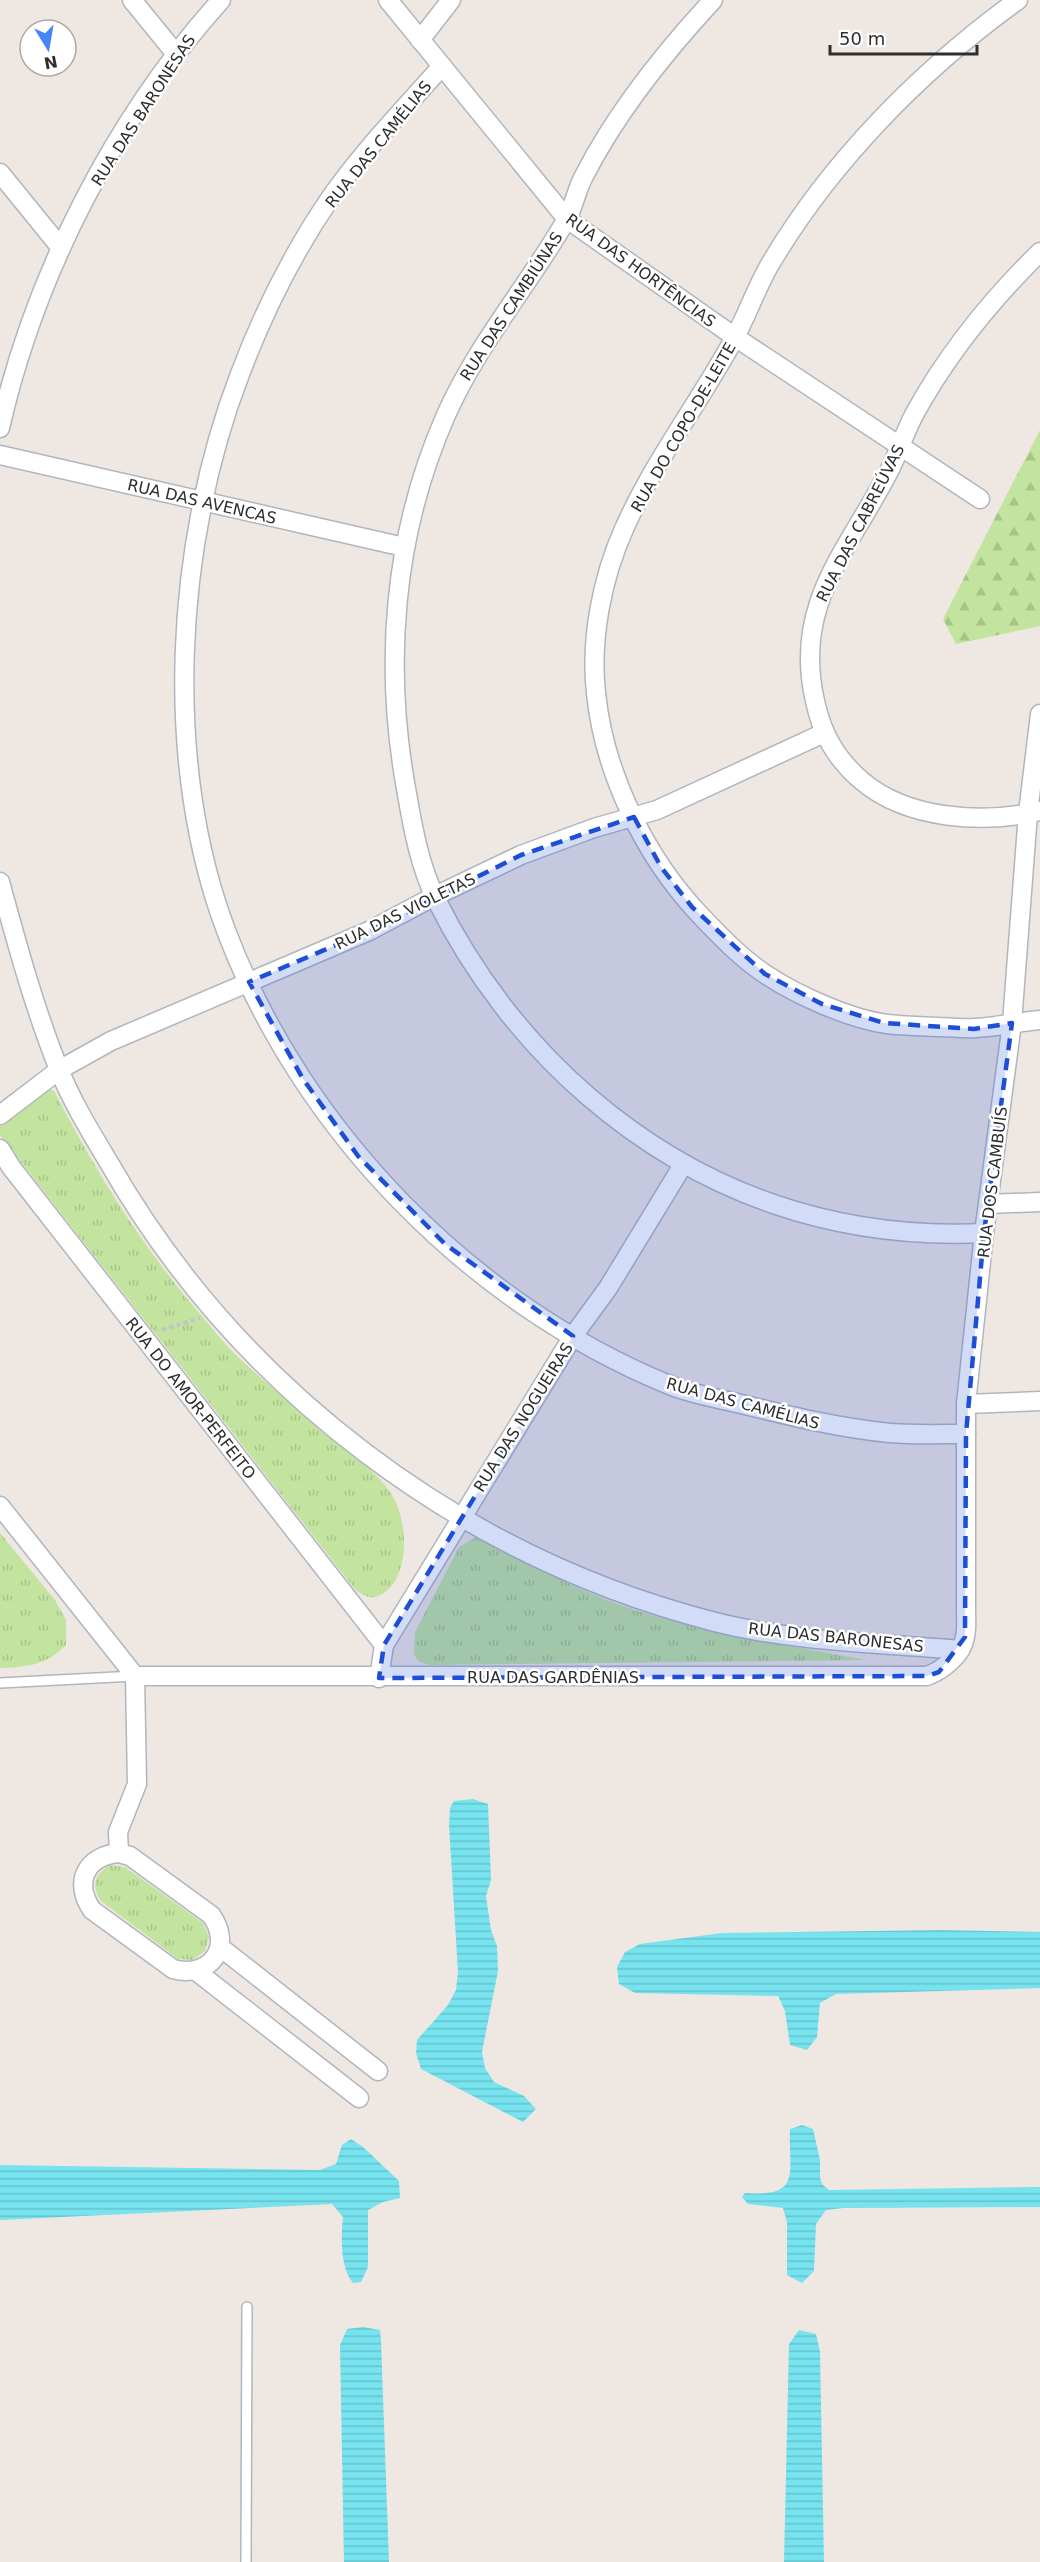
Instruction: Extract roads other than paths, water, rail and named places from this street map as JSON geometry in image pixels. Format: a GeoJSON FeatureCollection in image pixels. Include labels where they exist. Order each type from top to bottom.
{"type":"FeatureCollection","features":[{"type":"Feature","properties":{"kind":"street"},"geometry":{"type":"LineString","coordinates":[[132,0],[176,54]]}},
{"type":"Feature","properties":{"kind":"street","name":"RUA DAS BARONESAS"},"geometry":{"type":"LineString","coordinates":[[0,428],[21,349],[61,248],[118,142],[176,54],[221,0]]}},
{"type":"Feature","properties":{"kind":"street","name":"RUA DAS HORTÊNCIAS"},"geometry":{"type":"LineString","coordinates":[[388,0],[567,219],[735,337],[980,499]]}},
{"type":"Feature","properties":{"kind":"street"},"geometry":{"type":"LineString","coordinates":[[420,40],[451,0]]}},
{"type":"Feature","properties":{"kind":"street","name":"RUA DAS CAMBIÚNAS"},"geometry":{"type":"LineString","coordinates":[[713,0],[628,102],[583,177],[567,219],[468,370],[446,415],[417,494],[404,547],[396,620],[395,709],[400,760],[410,812],[423,863],[435,896],[464,949],[499,1001],[539,1049],[614,1119],[683,1165],[723,1185],[804,1215],[889,1230],[941,1235],[984,1233]]}},
{"type":"Feature","properties":{"kind":"street","name":"RUA DO COPO-DE-LEITE"},"geometry":{"type":"LineString","coordinates":[[1018,0],[950,54],[910,91],[836,171],[770,265],[735,337],[640,495],[611,563],[603,596],[595,658],[595,691],[601,727],[614,771],[634,817],[661,867],[692,907],[723,940],[765,974],[822,1004],[884,1023],[974,1029],[1040,1020]]}},
{"type":"Feature","properties":{"kind":"street","name":"RUA DAS CAMÉLIAS"},"geometry":{"type":"LineString","coordinates":[[442,66],[382,133],[337,189],[291,264],[240,373],[224,421],[203,502],[192,567],[184,647],[184,713],[188,763],[197,824],[226,932],[275,1035],[358,1156],[402,1204],[445,1244],[489,1280],[573,1336],[627,1366],[673,1387],[841,1427],[893,1433],[966,1434]]}},
{"type":"Feature","properties":{"kind":"street"},"geometry":{"type":"LineString","coordinates":[[0,173],[61,248]]}},
{"type":"Feature","properties":{"kind":"street","name":"RUA DAS CABREÚVAS"},"geometry":{"type":"LineString","coordinates":[[1034,812],[965,816],[915,809],[870,787],[850,771],[824,733],[812,688],[809,641],[814,616],[824,588],[889,472],[914,415],[942,366],[1009,283],[1040,252]]}},
{"type":"Feature","properties":{"kind":"street","name":"RUA DAS AVENCAS"},"geometry":{"type":"LineString","coordinates":[[0,454],[404,547]]}},
{"type":"Feature","properties":{"kind":"street","name":"RUA DOS CAMBUÍS"},"geometry":{"type":"LineString","coordinates":[[960,1650],[965,1637],[966,1608],[966,1404],[984,1233],[1012,1023],[1034,812],[1040,714]]}},
{"type":"Feature","properties":{"kind":"street","name":"RUA DAS VIOLETAS"},"geometry":{"type":"LineString","coordinates":[[0,1115],[59,1070],[111,1041],[369,931],[521,855],[696,794],[824,733]]}},
{"type":"Feature","properties":{"kind":"street","name":"RUA DAS BARONESAS"},"geometry":{"type":"LineString","coordinates":[[0,882],[21,961],[59,1070],[125,1191],[166,1252],[215,1314],[268,1371],[338,1432],[407,1485],[461,1517],[520,1548],[588,1579],[654,1604],[715,1622],[772,1634],[960,1650]]}},
{"type":"Feature","properties":{"kind":"street","name":"RUA DO AMOR-PERFEITO"},"geometry":{"type":"LineString","coordinates":[[0,1149],[11,1167],[384,1645]]}},
{"type":"Feature","properties":{"kind":"street","name":"RUA DAS NOGUEIRAS"},"geometry":{"type":"LineString","coordinates":[[379,1678],[384,1645],[573,1336],[608,1288],[683,1165]]}},
{"type":"Feature","properties":{"kind":"street"},"geometry":{"type":"LineString","coordinates":[[988,1203],[1040,1202]]}},
{"type":"Feature","properties":{"kind":"street"},"geometry":{"type":"LineString","coordinates":[[966,1404],[1040,1401]]}},
{"type":"Feature","properties":{"kind":"street"},"geometry":{"type":"LineString","coordinates":[[0,1506],[135,1676],[137,1784],[118,1832],[119,1853]]}},
{"type":"Feature","properties":{"kind":"street","name":"RUA DAS GARDÊNIAS"},"geometry":{"type":"LineString","coordinates":[[135,1676],[379,1678],[927,1676],[939,1672],[960,1650]]}},
{"type":"Feature","properties":{"kind":"street"},"geometry":{"type":"LineString","coordinates":[[119,1853],[130,1856],[211,1915],[218,1924],[221,1936],[220,1947],[207,1966],[196,1971],[184,1972],[173,1969],[92,1910],[83,1889],[88,1867],[107,1854],[119,1853]]}},
{"type":"Feature","properties":{"kind":"street"},"geometry":{"type":"LineString","coordinates":[[220,1947],[378,2071]]}},
{"type":"Feature","properties":{"kind":"street"},"geometry":{"type":"LineString","coordinates":[[196,1971],[359,2098]]}},
{"type":"Feature","properties":{"kind":"lane"},"geometry":{"type":"LineString","coordinates":[[0,1683],[135,1676]]}},
{"type":"Feature","properties":{"kind":"lane"},"geometry":{"type":"LineString","coordinates":[[246,2562],[247,2307]]}},
{"type":"Feature","properties":{"kind":"water"},"geometry":{"type":"Polygon","coordinates":[[[473,1799],[488,1804],[491,1880],[486,1896],[491,1930],[497,1946],[498,1971],[482,2052],[485,2068],[494,2082],[524,2096],[536,2109],[523,2122],[421,2069],[416,2053],[417,2040],[448,2005],[456,1990],[458,1972],[449,1825],[450,1808],[454,1801],[473,1799]]]}},
{"type":"Feature","properties":{"kind":"water"},"geometry":{"type":"Polygon","coordinates":[[[941,1930],[1040,1932],[1040,1988],[836,1994],[820,2003],[817,2037],[807,2050],[790,2045],[785,2011],[778,1996],[635,1993],[619,1984],[617,1967],[625,1952],[640,1944],[722,1933],[941,1930]]]}},
{"type":"Feature","properties":{"kind":"water"},"geometry":{"type":"Polygon","coordinates":[[[802,2125],[813,2129],[820,2160],[820,2177],[822,2184],[829,2190],[1040,2187],[1040,2207],[826,2210],[816,2224],[814,2271],[802,2283],[787,2275],[787,2222],[783,2208],[748,2204],[742,2197],[745,2193],[776,2191],[784,2186],[790,2170],[790,2129],[802,2125]]]}},
{"type":"Feature","properties":{"kind":"water"},"geometry":{"type":"Polygon","coordinates":[[[351,2139],[363,2147],[399,2181],[400,2198],[383,2202],[368,2210],[368,2267],[361,2282],[353,2283],[346,2269],[342,2243],[343,2217],[332,2204],[0,2220],[0,2165],[320,2170],[336,2164],[342,2145],[351,2139]]]}},
{"type":"Feature","properties":{"kind":"water"},"geometry":{"type":"Polygon","coordinates":[[[363,2327],[380,2330],[389,2562],[344,2562],[340,2345],[347,2329],[363,2327]]]}},
{"type":"Feature","properties":{"kind":"water"},"geometry":{"type":"Polygon","coordinates":[[[799,2330],[816,2334],[820,2352],[824,2562],[784,2562],[789,2344],[799,2330]]]}}]}
